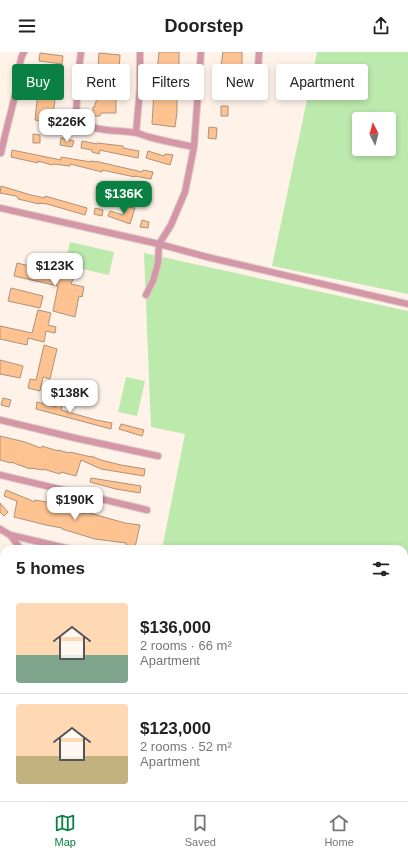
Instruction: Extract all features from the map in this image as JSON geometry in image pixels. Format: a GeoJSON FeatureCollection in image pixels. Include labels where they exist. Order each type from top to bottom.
{"type":"FeatureCollection","features":[{"type":"Feature","properties":{"kind":"street"},"geometry":{"type":"LineString","coordinates":[[1,153],[6,125],[18,83],[21,56],[24,52]]}},
{"type":"Feature","properties":{"kind":"street"},"geometry":{"type":"LineString","coordinates":[[81,52],[76,117],[84,124],[104,130],[136,133],[149,138],[194,147]]}},
{"type":"Feature","properties":{"kind":"street"},"geometry":{"type":"LineString","coordinates":[[136,133],[140,88],[140,52]]}},
{"type":"Feature","properties":{"kind":"street"},"geometry":{"type":"LineString","coordinates":[[146,295],[153,281],[158,263],[159,244],[172,225],[185,192],[194,147],[201,52]]}},
{"type":"Feature","properties":{"kind":"street"},"geometry":{"type":"LineString","coordinates":[[258,64],[259,52]]}},
{"type":"Feature","properties":{"kind":"street"},"geometry":{"type":"LineString","coordinates":[[0,208],[159,244],[207,257],[408,304]]}},
{"type":"Feature","properties":{"kind":"street"},"geometry":{"type":"LineString","coordinates":[[0,420],[158,456]]}},
{"type":"Feature","properties":{"kind":"street"},"geometry":{"type":"LineString","coordinates":[[0,475],[147,510]]}},
{"type":"Feature","properties":{"kind":"street"},"geometry":{"type":"LineString","coordinates":[[0,530],[10,535],[53,545]]}},
{"type":"Feature","properties":{"kind":"street"},"geometry":{"type":"LineString","coordinates":[[10,535],[18,545]]}},
{"type":"Feature","properties":{"kind":"green space"},"geometry":{"type":"Polygon","coordinates":[[[317,52],[408,52],[408,294],[272,266],[307,100],[368,100],[368,64],[314,64],[317,52]]]}},
{"type":"Feature","properties":{"kind":"green space"},"geometry":{"type":"Polygon","coordinates":[[[70,242],[114,252],[109,275],[65,265],[70,242]]]}},
{"type":"Feature","properties":{"kind":"green space"},"geometry":{"type":"Polygon","coordinates":[[[144,253],[408,311],[408,545],[163,545],[185,434],[151,427],[144,253]]]}},
{"type":"Feature","properties":{"kind":"green space"},"geometry":{"type":"Polygon","coordinates":[[[126,377],[145,381],[137,416],[118,412],[126,377]]]}},
{"type":"Feature","properties":{"kind":"building"},"geometry":{"type":"Polygon","coordinates":[[[159,52],[179,52],[179,64],[158,64],[159,52]]]}},
{"type":"Feature","properties":{"kind":"building"},"geometry":{"type":"Polygon","coordinates":[[[223,52],[242,52],[242,64],[221,64],[223,52]]]}},
{"type":"Feature","properties":{"kind":"building"},"geometry":{"type":"Polygon","coordinates":[[[40,53],[63,56],[62,64],[39,61],[40,53]]]}},
{"type":"Feature","properties":{"kind":"building"},"geometry":{"type":"Polygon","coordinates":[[[99,53],[120,55],[119,64],[98,64],[99,53]]]}},
{"type":"Feature","properties":{"kind":"building"},"geometry":{"type":"Polygon","coordinates":[[[37,100],[55,100],[53,113],[55,114],[54,121],[35,120],[37,100]]]}},
{"type":"Feature","properties":{"kind":"building"},"geometry":{"type":"Polygon","coordinates":[[[96,100],[116,100],[116,113],[101,113],[100,116],[93,116],[93,107],[95,107],[96,100]]]}},
{"type":"Feature","properties":{"kind":"building"},"geometry":{"type":"Polygon","coordinates":[[[153,100],[177,100],[175,127],[152,124],[153,100]]]}},
{"type":"Feature","properties":{"kind":"building"},"geometry":{"type":"Polygon","coordinates":[[[221,106],[228,106],[228,116],[221,116],[221,106]]]}},
{"type":"Feature","properties":{"kind":"building"},"geometry":{"type":"Polygon","coordinates":[[[209,127],[217,128],[216,139],[208,138],[209,127]]]}},
{"type":"Feature","properties":{"kind":"building"},"geometry":{"type":"Polygon","coordinates":[[[33,134],[40,135],[40,143],[33,143],[33,134]]]}},
{"type":"Feature","properties":{"kind":"building"},"geometry":{"type":"Polygon","coordinates":[[[61,138],[74,141],[72,147],[60,145],[61,138]]]}},
{"type":"Feature","properties":{"kind":"building"},"geometry":{"type":"Polygon","coordinates":[[[82,141],[123,146],[123,148],[139,151],[138,158],[100,150],[99,154],[92,152],[92,150],[81,148],[82,141]]]}},
{"type":"Feature","properties":{"kind":"building"},"geometry":{"type":"Polygon","coordinates":[[[12,150],[61,160],[61,157],[99,162],[142,172],[143,170],[153,172],[151,179],[102,170],[102,172],[70,164],[70,166],[52,165],[38,161],[38,163],[11,157],[12,150]]]}},
{"type":"Feature","properties":{"kind":"building"},"geometry":{"type":"Polygon","coordinates":[[[148,151],[164,156],[165,154],[173,155],[170,165],[146,158],[148,151]]]}},
{"type":"Feature","properties":{"kind":"building"},"geometry":{"type":"Polygon","coordinates":[[[1,186],[31,195],[45,198],[45,196],[87,208],[85,215],[47,204],[39,204],[18,199],[16,196],[0,193],[1,186]]]}},
{"type":"Feature","properties":{"kind":"building"},"geometry":{"type":"Polygon","coordinates":[[[126,207],[135,208],[130,224],[108,216],[110,211],[123,215],[126,207]]]}},
{"type":"Feature","properties":{"kind":"building"},"geometry":{"type":"Polygon","coordinates":[[[95,208],[103,210],[102,216],[94,214],[95,208]]]}},
{"type":"Feature","properties":{"kind":"building"},"geometry":{"type":"Polygon","coordinates":[[[142,220],[149,222],[148,228],[140,227],[142,220]]]}},
{"type":"Feature","properties":{"kind":"building"},"geometry":{"type":"Polygon","coordinates":[[[17,263],[59,273],[58,275],[73,279],[71,284],[84,287],[82,297],[79,296],[75,317],[53,311],[58,286],[14,276],[17,263]]]}},
{"type":"Feature","properties":{"kind":"building"},"geometry":{"type":"Polygon","coordinates":[[[11,288],[43,296],[40,308],[8,301],[11,288]]]}},
{"type":"Feature","properties":{"kind":"building"},"geometry":{"type":"Polygon","coordinates":[[[38,310],[51,313],[48,325],[56,327],[55,333],[46,331],[44,342],[28,338],[27,345],[0,339],[0,326],[32,333],[38,310]]]}},
{"type":"Feature","properties":{"kind":"building"},"geometry":{"type":"Polygon","coordinates":[[[44,345],[57,349],[50,379],[43,377],[40,391],[28,388],[30,379],[36,380],[44,345]]]}},
{"type":"Feature","properties":{"kind":"building"},"geometry":{"type":"Polygon","coordinates":[[[0,360],[23,366],[20,378],[0,374],[0,360]]]}},
{"type":"Feature","properties":{"kind":"building"},"geometry":{"type":"Polygon","coordinates":[[[57,397],[64,398],[61,410],[112,423],[111,429],[36,409],[37,402],[56,407],[57,397]]]}},
{"type":"Feature","properties":{"kind":"building"},"geometry":{"type":"Polygon","coordinates":[[[3,398],[11,400],[9,407],[1,405],[3,398]]]}},
{"type":"Feature","properties":{"kind":"building"},"geometry":{"type":"Polygon","coordinates":[[[121,424],[144,430],[142,436],[119,429],[121,424]]]}},
{"type":"Feature","properties":{"kind":"building"},"geometry":{"type":"Polygon","coordinates":[[[0,436],[25,442],[41,448],[42,446],[58,451],[91,456],[121,465],[145,469],[144,476],[101,469],[81,460],[76,476],[61,472],[60,474],[43,469],[30,469],[11,462],[0,460],[0,436]]]}},
{"type":"Feature","properties":{"kind":"building"},"geometry":{"type":"Polygon","coordinates":[[[91,478],[141,486],[140,493],[116,489],[90,482],[91,478]]]}},
{"type":"Feature","properties":{"kind":"building"},"geometry":{"type":"Polygon","coordinates":[[[6,490],[35,502],[35,500],[52,503],[85,514],[86,512],[125,523],[140,525],[135,545],[126,545],[126,543],[95,539],[62,528],[14,517],[17,501],[4,496],[6,490]]]}},
{"type":"Feature","properties":{"kind":"building"},"geometry":{"type":"Polygon","coordinates":[[[0,503],[8,512],[4,516],[0,512],[0,503]]]}}]}
